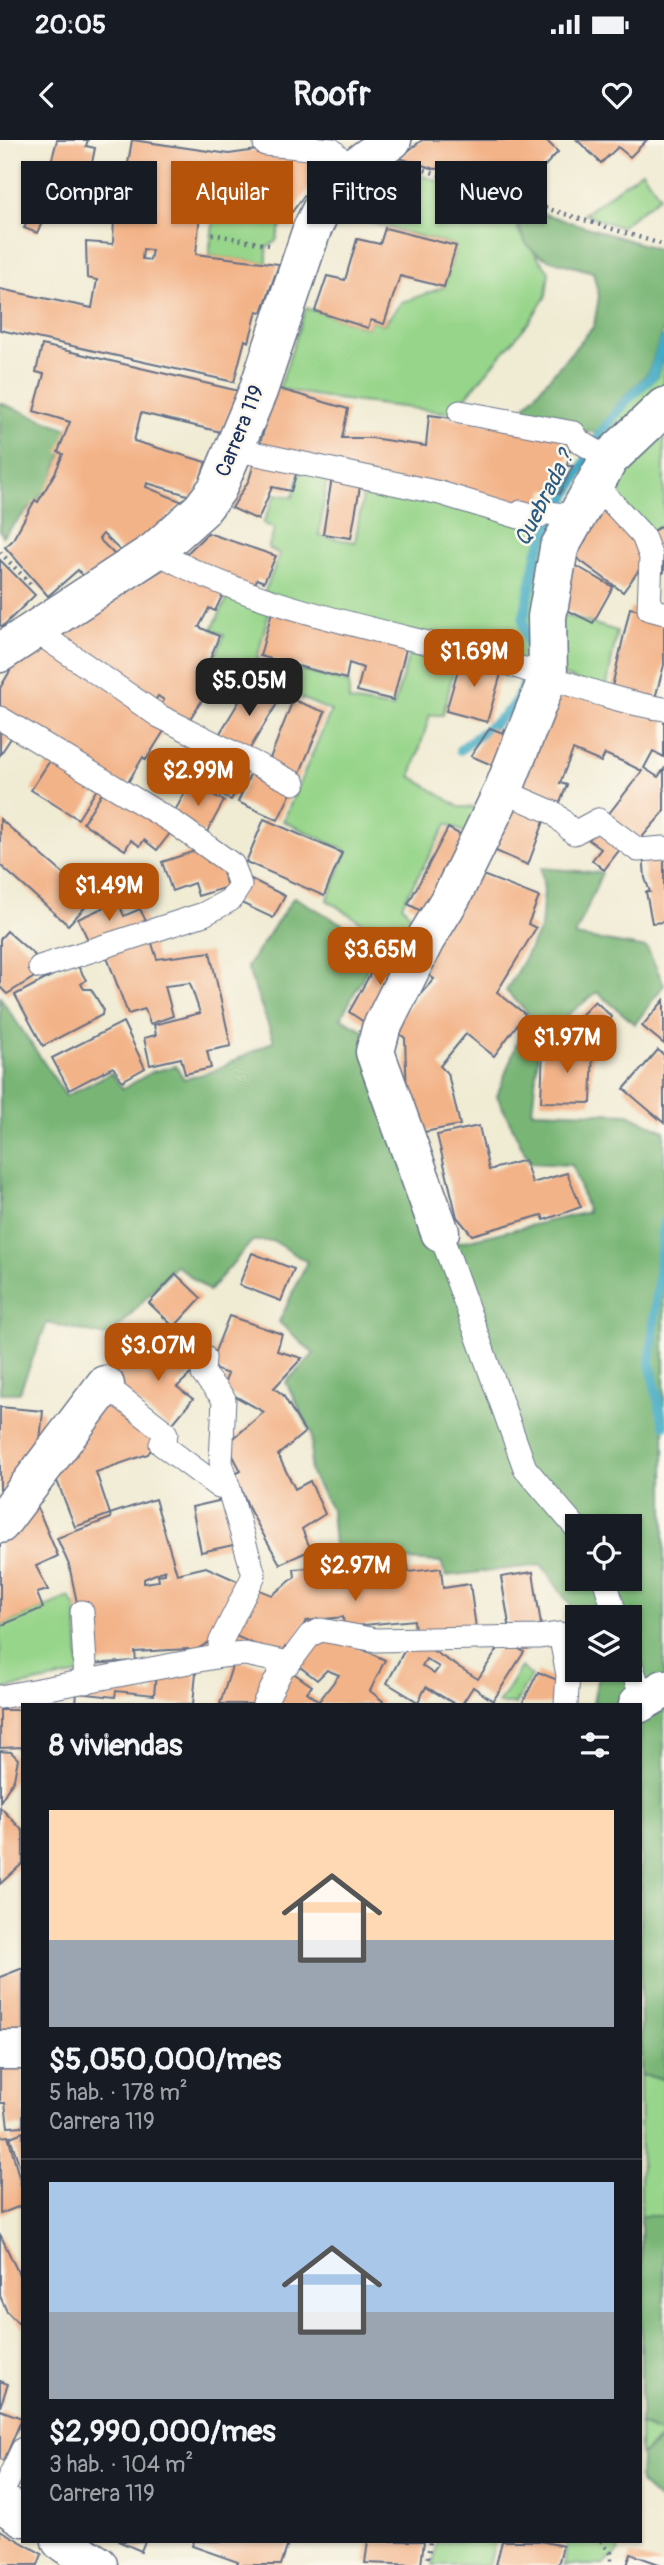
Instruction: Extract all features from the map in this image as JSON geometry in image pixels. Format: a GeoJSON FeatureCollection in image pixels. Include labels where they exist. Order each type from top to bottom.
{"type":"FeatureCollection","features":[{"type":"Feature","properties":{"kind":"street","name":"Carrera 119"},"geometry":{"type":"LineString","coordinates":[[0,653],[155,551],[201,510],[217,489],[258,391],[299,267],[326,200],[371,155]]}},
{"type":"Feature","properties":{"kind":"street"},"geometry":{"type":"LineString","coordinates":[[440,1232],[375,1052],[382,1029],[425,940],[452,897],[503,791],[545,676],[547,617],[552,577],[577,490],[664,407]]}},
{"type":"Feature","properties":{"kind":"street"},"geometry":{"type":"LineString","coordinates":[[0,1524],[105,1385]]}},
{"type":"Feature","properties":{"kind":"street"},"geometry":{"type":"LineString","coordinates":[[0,2050],[21,2050]]}},
{"type":"Feature","properties":{"kind":"street"},"geometry":{"type":"LineString","coordinates":[[0,2500],[21,2516]]}},
{"type":"Feature","properties":{"kind":"street"},"geometry":{"type":"LineString","coordinates":[[64,2543],[98,2565]]}},
{"type":"Feature","properties":{"kind":"lane"},"geometry":{"type":"LineString","coordinates":[[265,140],[265,144],[371,155]]}},
{"type":"Feature","properties":{"kind":"lane"},"geometry":{"type":"LineString","coordinates":[[460,412],[574,433],[577,490]]}},
{"type":"Feature","properties":{"kind":"lane"},"geometry":{"type":"LineString","coordinates":[[234,449],[440,493],[519,517],[521,512],[538,517],[577,490]]}},
{"type":"Feature","properties":{"kind":"lane"},"geometry":{"type":"LineString","coordinates":[[577,490],[643,536],[651,557],[649,609],[664,612]]}},
{"type":"Feature","properties":{"kind":"lane"},"geometry":{"type":"LineString","coordinates":[[155,551],[262,599],[503,663],[622,703],[664,709]]}},
{"type":"Feature","properties":{"kind":"lane"},"geometry":{"type":"LineString","coordinates":[[48,623],[159,716],[294,783]]}},
{"type":"Feature","properties":{"kind":"lane"},"geometry":{"type":"LineString","coordinates":[[0,718],[176,824],[233,864],[240,885],[230,900],[204,914],[40,967]]}},
{"type":"Feature","properties":{"kind":"lane"},"geometry":{"type":"LineString","coordinates":[[503,791],[554,813],[574,833],[598,820],[638,850],[664,848]]}},
{"type":"Feature","properties":{"kind":"lane"},"geometry":{"type":"LineString","coordinates":[[440,1232],[525,1468],[565,1515]]}},
{"type":"Feature","properties":{"kind":"lane"},"geometry":{"type":"LineString","coordinates":[[204,1357],[204,1374],[224,1399],[222,1462],[254,1575],[220,1643],[221,1656]]}},
{"type":"Feature","properties":{"kind":"lane"},"geometry":{"type":"LineString","coordinates":[[105,1385],[164,1431],[166,1434],[161,1444],[219,1487],[229,1489]]}},
{"type":"Feature","properties":{"kind":"lane"},"geometry":{"type":"LineString","coordinates":[[82,1612],[86,1682]]}},
{"type":"Feature","properties":{"kind":"lane"},"geometry":{"type":"LineString","coordinates":[[0,1697],[221,1656],[245,1654],[289,1663],[310,1634],[321,1630],[376,1640],[538,1637],[560,1634],[568,1675],[566,1703]]}},
{"type":"Feature","properties":{"kind":"lane"},"geometry":{"type":"LineString","coordinates":[[265,1703],[285,1663]]}},
{"type":"Feature","properties":{"kind":"lane"},"geometry":{"type":"LineString","coordinates":[[640,1682],[648,1698]]}},
{"type":"Feature","properties":{"kind":"lane"},"geometry":{"type":"LineString","coordinates":[[0,2500],[21,2453]]}},
{"type":"Feature","properties":{"kind":"path"},"geometry":{"type":"LineString","coordinates":[[371,155],[664,245]]}},
{"type":"Feature","properties":{"kind":"path"},"geometry":{"type":"LineString","coordinates":[[212,234],[270,245],[272,258],[299,267]]}},
{"type":"Feature","properties":{"kind":"path"},"geometry":{"type":"LineString","coordinates":[[0,552],[48,623]]}},
{"type":"Feature","properties":{"kind":"path"},"geometry":{"type":"LineString","coordinates":[[428,2565],[430,2543]]}},
{"type":"Feature","properties":{"kind":"path"},"geometry":{"type":"LineString","coordinates":[[603,2543],[611,2553],[611,2565]]}},
{"type":"Feature","properties":{"kind":"green space"},"geometry":{"type":"Polygon","coordinates":[[[642,171],[660,196],[620,227],[584,214],[642,171]]]}},
{"type":"Feature","properties":{"kind":"green space"},"geometry":{"type":"Polygon","coordinates":[[[421,175],[435,180],[435,224],[518,224],[518,231],[549,272],[546,296],[530,321],[452,413],[335,399],[279,389],[306,308],[368,328],[371,320],[384,324],[401,303],[444,287],[456,246],[375,224],[421,224],[421,175]]]}},
{"type":"Feature","properties":{"kind":"green space"},"geometry":{"type":"Polygon","coordinates":[[[547,215],[664,251],[664,328],[648,373],[622,399],[596,433],[514,419],[594,326],[599,296],[593,272],[539,255],[523,238],[519,224],[547,224],[547,215]]]}},
{"type":"Feature","properties":{"kind":"green space"},"geometry":{"type":"Polygon","coordinates":[[[213,224],[281,224],[276,241],[267,248],[267,263],[209,256],[213,224]]]}},
{"type":"Feature","properties":{"kind":"green space"},"geometry":{"type":"Polygon","coordinates":[[[664,355],[664,399],[600,441],[632,400],[657,377],[664,355]]]}},
{"type":"Feature","properties":{"kind":"green space"},"geometry":{"type":"Polygon","coordinates":[[[0,403],[71,430],[49,488],[3,536],[0,531],[0,403]]]}},
{"type":"Feature","properties":{"kind":"green space"},"geometry":{"type":"Polygon","coordinates":[[[664,413],[664,525],[650,532],[603,480],[664,413]]]}},
{"type":"Feature","properties":{"kind":"green space"},"geometry":{"type":"Polygon","coordinates":[[[300,472],[327,478],[319,536],[355,542],[365,484],[567,521],[544,670],[264,593],[280,554],[268,548],[275,529],[263,523],[276,494],[293,497],[300,472]]]}},
{"type":"Feature","properties":{"kind":"green space"},"geometry":{"type":"Polygon","coordinates":[[[230,593],[270,607],[257,659],[349,683],[349,701],[393,708],[410,651],[455,664],[443,715],[430,715],[411,776],[459,807],[486,808],[474,837],[447,824],[402,905],[423,931],[413,955],[327,900],[347,851],[283,821],[331,711],[250,676],[245,678],[212,666],[224,635],[212,629],[230,593]]]}},
{"type":"Feature","properties":{"kind":"green space"},"geometry":{"type":"Polygon","coordinates":[[[554,612],[617,631],[606,691],[554,672],[554,612]]]}},
{"type":"Feature","properties":{"kind":"green space"},"geometry":{"type":"Polygon","coordinates":[[[541,868],[602,873],[575,936],[647,948],[664,985],[635,1024],[597,992],[540,1037],[532,1111],[628,1114],[664,1131],[664,2079],[642,2075],[642,1703],[593,1703],[597,1682],[642,1682],[642,1605],[570,1605],[542,1565],[446,1576],[441,1562],[335,1556],[331,1509],[310,1472],[312,1434],[286,1382],[314,1354],[279,1322],[307,1262],[274,1241],[252,1241],[209,1291],[176,1265],[110,1337],[47,1323],[19,1393],[0,1393],[0,997],[66,1096],[111,1073],[123,1089],[152,1072],[176,1066],[184,1079],[214,1071],[274,1041],[247,967],[294,897],[380,945],[341,1018],[374,1036],[439,1247],[588,1212],[572,1165],[530,1163],[497,1096],[528,1013],[506,991],[541,928],[544,891],[541,868]]]}},
{"type":"Feature","properties":{"kind":"green space"},"geometry":{"type":"Polygon","coordinates":[[[69,1597],[76,1607],[80,1674],[0,1690],[0,1626],[69,1597]]]}},
{"type":"Feature","properties":{"kind":"green space"},"geometry":{"type":"Polygon","coordinates":[[[521,1667],[531,1676],[516,1703],[499,1703],[521,1667]]]}},
{"type":"Feature","properties":{"kind":"green space"},"geometry":{"type":"Polygon","coordinates":[[[642,2075],[664,2079],[664,2216],[642,2216],[642,2075]]]}},
{"type":"Feature","properties":{"kind":"green space"},"geometry":{"type":"Polygon","coordinates":[[[642,2216],[664,2216],[664,2435],[642,2425],[642,2216]]]}},
{"type":"Feature","properties":{"kind":"green space"},"geometry":{"type":"Polygon","coordinates":[[[642,2426],[664,2435],[642,2454],[642,2426]]]}},
{"type":"Feature","properties":{"kind":"green space"},"geometry":{"type":"Polygon","coordinates":[[[664,2438],[664,2505],[642,2485],[642,2454],[664,2438]]]}},
{"type":"Feature","properties":{"kind":"green space"},"geometry":{"type":"Polygon","coordinates":[[[437,2543],[494,2543],[489,2565],[433,2565],[437,2543]]]}},
{"type":"Feature","properties":{"kind":"green space"},"geometry":{"type":"Polygon","coordinates":[[[567,2543],[613,2543],[619,2551],[604,2565],[564,2565],[567,2543]]]}},
{"type":"Feature","properties":{"kind":"building"},"geometry":{"type":"Polygon","coordinates":[[[57,140],[88,140],[86,146],[95,148],[92,161],[51,161],[57,140]]]}},
{"type":"Feature","properties":{"kind":"building"},"geometry":{"type":"Polygon","coordinates":[[[132,140],[229,154],[278,147],[328,153],[326,161],[307,161],[307,191],[293,211],[293,161],[171,161],[171,224],[199,224],[196,254],[279,264],[262,312],[257,311],[249,342],[245,340],[234,382],[0,330],[0,289],[92,308],[97,280],[87,278],[86,242],[113,244],[114,224],[157,224],[157,161],[128,161],[132,140]],[[143,249],[142,259],[150,260],[152,250],[143,249]]]}},
{"type":"Feature","properties":{"kind":"building"},"geometry":{"type":"Polygon","coordinates":[[[422,140],[546,140],[558,152],[547,164],[547,161],[435,161],[435,169],[421,165],[421,161],[399,158],[422,140]]]}},
{"type":"Feature","properties":{"kind":"building"},"geometry":{"type":"Polygon","coordinates":[[[577,140],[647,140],[630,157],[618,147],[601,163],[577,140]]]}},
{"type":"Feature","properties":{"kind":"building"},"geometry":{"type":"Polygon","coordinates":[[[26,224],[42,224],[37,233],[24,228],[26,224]]]}},
{"type":"Feature","properties":{"kind":"building"},"geometry":{"type":"Polygon","coordinates":[[[385,228],[456,246],[444,287],[400,276],[384,324],[371,320],[368,328],[315,311],[327,276],[345,280],[357,239],[380,244],[385,228]]]}},
{"type":"Feature","properties":{"kind":"building"},"geometry":{"type":"Polygon","coordinates":[[[42,345],[239,391],[221,432],[141,413],[134,441],[206,462],[194,497],[147,483],[146,487],[183,502],[127,557],[103,534],[99,539],[118,558],[87,581],[78,570],[48,596],[5,547],[12,541],[35,500],[38,502],[56,471],[63,454],[58,452],[70,422],[34,411],[44,374],[36,372],[42,345]]]}},
{"type":"Feature","properties":{"kind":"building"},"geometry":{"type":"Polygon","coordinates":[[[273,387],[348,409],[342,438],[371,438],[426,446],[429,415],[572,434],[567,466],[573,466],[559,494],[545,489],[536,514],[298,468],[291,491],[272,487],[258,520],[232,508],[249,480],[267,420],[262,420],[273,387]]]}},
{"type":"Feature","properties":{"kind":"building"},"geometry":{"type":"Polygon","coordinates":[[[332,477],[361,481],[351,538],[323,534],[332,477]]]}},
{"type":"Feature","properties":{"kind":"building"},"geometry":{"type":"Polygon","coordinates":[[[596,506],[638,537],[649,556],[623,592],[567,551],[596,506]]]}},
{"type":"Feature","properties":{"kind":"building"},"geometry":{"type":"Polygon","coordinates":[[[664,525],[663,573],[653,563],[650,532],[664,525]]]}},
{"type":"Feature","properties":{"kind":"building"},"geometry":{"type":"Polygon","coordinates":[[[208,533],[276,556],[264,582],[257,579],[252,591],[178,562],[208,533]]]}},
{"type":"Feature","properties":{"kind":"building"},"geometry":{"type":"Polygon","coordinates":[[[0,560],[35,595],[2,627],[0,625],[0,560]]]}},
{"type":"Feature","properties":{"kind":"building"},"geometry":{"type":"Polygon","coordinates":[[[573,564],[613,587],[593,623],[553,603],[573,564]]]}},
{"type":"Feature","properties":{"kind":"building"},"geometry":{"type":"Polygon","coordinates":[[[170,565],[226,588],[215,611],[209,608],[199,627],[219,636],[207,667],[219,674],[186,725],[159,709],[164,700],[158,696],[153,704],[54,638],[170,565]]]}},
{"type":"Feature","properties":{"kind":"building"},"geometry":{"type":"Polygon","coordinates":[[[273,608],[408,641],[393,700],[357,691],[363,668],[349,663],[346,679],[260,656],[273,608]]]}},
{"type":"Feature","properties":{"kind":"building"},"geometry":{"type":"Polygon","coordinates":[[[630,608],[664,615],[664,665],[654,702],[611,691],[630,608]]]}},
{"type":"Feature","properties":{"kind":"building"},"geometry":{"type":"Polygon","coordinates":[[[42,643],[167,726],[146,760],[143,757],[124,789],[0,714],[0,688],[10,671],[6,668],[42,643]]]}},
{"type":"Feature","properties":{"kind":"building"},"geometry":{"type":"Polygon","coordinates":[[[462,656],[503,667],[487,722],[446,711],[462,656]]]}},
{"type":"Feature","properties":{"kind":"building"},"geometry":{"type":"Polygon","coordinates":[[[252,680],[281,697],[246,755],[217,738],[252,680]]]}},
{"type":"Feature","properties":{"kind":"building"},"geometry":{"type":"Polygon","coordinates":[[[551,681],[652,719],[655,712],[664,717],[664,757],[653,751],[644,768],[658,777],[664,769],[664,812],[637,843],[604,820],[642,771],[605,754],[601,762],[573,750],[560,783],[567,785],[557,810],[509,789],[551,681]]]}},
{"type":"Feature","properties":{"kind":"building"},"geometry":{"type":"Polygon","coordinates":[[[293,700],[325,712],[297,780],[267,766],[293,700]]]}},
{"type":"Feature","properties":{"kind":"building"},"geometry":{"type":"Polygon","coordinates":[[[0,726],[13,735],[0,755],[0,726]]]}},
{"type":"Feature","properties":{"kind":"building"},"geometry":{"type":"Polygon","coordinates":[[[490,728],[503,733],[505,729],[521,738],[506,771],[471,756],[490,728]]]}},
{"type":"Feature","properties":{"kind":"building"},"geometry":{"type":"Polygon","coordinates":[[[224,753],[250,767],[231,800],[205,786],[224,753]]]}},
{"type":"Feature","properties":{"kind":"building"},"geometry":{"type":"Polygon","coordinates":[[[53,756],[99,786],[78,819],[31,790],[53,756]]]}},
{"type":"Feature","properties":{"kind":"building"},"geometry":{"type":"Polygon","coordinates":[[[251,772],[292,791],[278,820],[238,802],[251,772]]]}},
{"type":"Feature","properties":{"kind":"building"},"geometry":{"type":"Polygon","coordinates":[[[191,782],[224,801],[206,834],[172,816],[191,782]]]}},
{"type":"Feature","properties":{"kind":"building"},"geometry":{"type":"Polygon","coordinates":[[[105,788],[171,832],[157,850],[144,840],[140,846],[131,840],[125,850],[83,823],[105,788]]]}},
{"type":"Feature","properties":{"kind":"building"},"geometry":{"type":"Polygon","coordinates":[[[507,795],[547,813],[528,865],[482,845],[507,795]]]}},
{"type":"Feature","properties":{"kind":"building"},"geometry":{"type":"Polygon","coordinates":[[[0,819],[93,899],[68,925],[0,865],[0,819]]]}},
{"type":"Feature","properties":{"kind":"building"},"geometry":{"type":"Polygon","coordinates":[[[264,819],[342,853],[324,896],[246,862],[264,819]]]}},
{"type":"Feature","properties":{"kind":"building"},"geometry":{"type":"Polygon","coordinates":[[[599,826],[624,844],[604,870],[592,860],[601,849],[589,840],[599,826]]]}},
{"type":"Feature","properties":{"kind":"building"},"geometry":{"type":"Polygon","coordinates":[[[448,828],[472,841],[434,918],[408,904],[448,828]]]}},
{"type":"Feature","properties":{"kind":"building"},"geometry":{"type":"Polygon","coordinates":[[[204,848],[208,862],[219,858],[227,887],[198,896],[194,883],[172,891],[162,862],[204,848]]]}},
{"type":"Feature","properties":{"kind":"building"},"geometry":{"type":"Polygon","coordinates":[[[664,852],[664,922],[652,923],[643,853],[664,852]]]}},
{"type":"Feature","properties":{"kind":"building"},"geometry":{"type":"Polygon","coordinates":[[[470,870],[539,897],[528,924],[536,928],[497,992],[525,1014],[494,1056],[466,1034],[440,1066],[448,1074],[460,1125],[414,1134],[407,1097],[405,1038],[391,1027],[434,979],[417,967],[470,870]]]}},
{"type":"Feature","properties":{"kind":"building"},"geometry":{"type":"Polygon","coordinates":[[[249,878],[285,896],[273,918],[237,901],[249,878]]]}},
{"type":"Feature","properties":{"kind":"building"},"geometry":{"type":"Polygon","coordinates":[[[118,901],[124,916],[140,909],[146,921],[91,946],[78,919],[118,901]]]}},
{"type":"Feature","properties":{"kind":"building"},"geometry":{"type":"Polygon","coordinates":[[[7,931],[39,959],[29,970],[36,976],[7,994],[0,987],[0,939],[7,931]]]}},
{"type":"Feature","properties":{"kind":"building"},"geometry":{"type":"Polygon","coordinates":[[[149,934],[157,959],[210,952],[231,1046],[207,1051],[211,1068],[185,1074],[181,1058],[150,1065],[144,1038],[156,1035],[154,1025],[200,1013],[190,983],[165,986],[173,1016],[150,1024],[145,1009],[128,1014],[104,949],[149,934]]]}},
{"type":"Feature","properties":{"kind":"building"},"geometry":{"type":"Polygon","coordinates":[[[386,946],[412,961],[373,1028],[349,1012],[386,946]]]}},
{"type":"Feature","properties":{"kind":"building"},"geometry":{"type":"Polygon","coordinates":[[[76,963],[86,980],[81,984],[84,989],[91,989],[103,1009],[102,1015],[43,1046],[15,995],[76,963]]]}},
{"type":"Feature","properties":{"kind":"building"},"geometry":{"type":"Polygon","coordinates":[[[664,1000],[664,1044],[642,1026],[664,1000]]]}},
{"type":"Feature","properties":{"kind":"building"},"geometry":{"type":"Polygon","coordinates":[[[595,1001],[612,1017],[581,1048],[565,1032],[595,1001]]]}},
{"type":"Feature","properties":{"kind":"building"},"geometry":{"type":"Polygon","coordinates":[[[123,1022],[145,1068],[122,1081],[113,1067],[69,1090],[52,1058],[123,1022]]]}},
{"type":"Feature","properties":{"kind":"building"},"geometry":{"type":"Polygon","coordinates":[[[543,1047],[593,1049],[591,1103],[541,1102],[543,1047]]]}},
{"type":"Feature","properties":{"kind":"building"},"geometry":{"type":"Polygon","coordinates":[[[658,1050],[664,1055],[664,1123],[624,1089],[658,1050]]]}},
{"type":"Feature","properties":{"kind":"building"},"geometry":{"type":"Polygon","coordinates":[[[479,1126],[489,1170],[525,1160],[532,1183],[567,1173],[581,1207],[544,1220],[542,1215],[472,1235],[457,1217],[437,1135],[479,1126]]]}},
{"type":"Feature","properties":{"kind":"building"},"geometry":{"type":"Polygon","coordinates":[[[252,1253],[294,1269],[281,1301],[239,1285],[252,1253]]]}},
{"type":"Feature","properties":{"kind":"building"},"geometry":{"type":"Polygon","coordinates":[[[176,1274],[201,1298],[174,1327],[149,1303],[176,1274]]]}},
{"type":"Feature","properties":{"kind":"building"},"geometry":{"type":"Polygon","coordinates":[[[229,1316],[282,1334],[277,1351],[302,1358],[274,1388],[283,1395],[305,1432],[278,1455],[295,1489],[310,1481],[325,1514],[302,1529],[311,1550],[280,1564],[250,1511],[235,1474],[241,1471],[227,1444],[264,1412],[222,1389],[228,1374],[209,1367],[229,1316]]]}},
{"type":"Feature","properties":{"kind":"building"},"geometry":{"type":"Polygon","coordinates":[[[180,1341],[200,1365],[177,1387],[193,1399],[169,1428],[108,1379],[129,1352],[153,1370],[180,1341]]]}},
{"type":"Feature","properties":{"kind":"building"},"geometry":{"type":"Polygon","coordinates":[[[108,1391],[161,1434],[148,1454],[96,1472],[110,1514],[75,1527],[52,1468],[108,1391]]]}},
{"type":"Feature","properties":{"kind":"building"},"geometry":{"type":"Polygon","coordinates":[[[0,1407],[43,1411],[39,1451],[18,1491],[0,1489],[0,1407]]]}},
{"type":"Feature","properties":{"kind":"building"},"geometry":{"type":"Polygon","coordinates":[[[32,1495],[58,1556],[36,1566],[48,1590],[37,1593],[43,1608],[0,1626],[0,1539],[32,1495]]]}},
{"type":"Feature","properties":{"kind":"building"},"geometry":{"type":"Polygon","coordinates":[[[155,1499],[177,1574],[206,1567],[244,1584],[209,1642],[189,1654],[188,1649],[135,1652],[136,1661],[90,1664],[69,1565],[57,1538],[111,1518],[110,1514],[155,1499]],[[165,1570],[144,1579],[144,1583],[159,1581],[158,1575],[165,1574],[165,1570]]]}},
{"type":"Feature","properties":{"kind":"building"},"geometry":{"type":"Polygon","coordinates":[[[227,1499],[238,1544],[201,1552],[192,1507],[227,1499]]]}},
{"type":"Feature","properties":{"kind":"building"},"geometry":{"type":"Polygon","coordinates":[[[407,1562],[409,1572],[441,1568],[443,1588],[470,1584],[476,1628],[415,1632],[414,1620],[344,1627],[343,1617],[306,1621],[289,1649],[285,1647],[281,1656],[231,1634],[257,1589],[272,1595],[295,1577],[294,1569],[337,1566],[338,1570],[407,1562]]]}},
{"type":"Feature","properties":{"kind":"building"},"geometry":{"type":"Polygon","coordinates":[[[533,1572],[541,1625],[510,1630],[501,1577],[533,1572]]]}},
{"type":"Feature","properties":{"kind":"building"},"geometry":{"type":"Polygon","coordinates":[[[319,1637],[354,1645],[385,1660],[370,1691],[383,1701],[269,1703],[289,1670],[312,1686],[307,1692],[319,1701],[339,1675],[327,1670],[317,1680],[300,1667],[319,1637]]]}},
{"type":"Feature","properties":{"kind":"building"},"geometry":{"type":"Polygon","coordinates":[[[504,1640],[524,1652],[493,1701],[473,1687],[463,1703],[453,1703],[426,1687],[418,1702],[387,1683],[409,1642],[430,1649],[478,1679],[504,1640]],[[426,1659],[422,1666],[434,1674],[439,1667],[426,1659]]]}},
{"type":"Feature","properties":{"kind":"building"},"geometry":{"type":"Polygon","coordinates":[[[234,1660],[274,1668],[261,1703],[220,1703],[234,1660]]]}},
{"type":"Feature","properties":{"kind":"building"},"geometry":{"type":"Polygon","coordinates":[[[538,1672],[567,1684],[559,1703],[522,1703],[538,1672]]]}},
{"type":"Feature","properties":{"kind":"building"},"geometry":{"type":"Polygon","coordinates":[[[156,1673],[196,1673],[193,1703],[76,1703],[77,1693],[115,1697],[116,1691],[154,1695],[156,1673]]]}},
{"type":"Feature","properties":{"kind":"building"},"geometry":{"type":"Polygon","coordinates":[[[0,1710],[21,1710],[21,1747],[0,1748],[0,1710]]]}},
{"type":"Feature","properties":{"kind":"building"},"geometry":{"type":"Polygon","coordinates":[[[0,1751],[11,1752],[18,1759],[14,1779],[0,1802],[0,1751]]]}},
{"type":"Feature","properties":{"kind":"building"},"geometry":{"type":"Polygon","coordinates":[[[0,1807],[21,1829],[21,1865],[0,1884],[0,1807]]]}},
{"type":"Feature","properties":{"kind":"building"},"geometry":{"type":"Polygon","coordinates":[[[21,1969],[21,2038],[0,2038],[0,1977],[21,1969]]]}},
{"type":"Feature","properties":{"kind":"building"},"geometry":{"type":"Polygon","coordinates":[[[0,2060],[21,2061],[21,2126],[8,2127],[5,2103],[0,2103],[0,2060]]]}},
{"type":"Feature","properties":{"kind":"building"},"geometry":{"type":"Polygon","coordinates":[[[21,2133],[21,2167],[20,2167],[10,2137],[21,2133]]]}},
{"type":"Feature","properties":{"kind":"building"},"geometry":{"type":"Polygon","coordinates":[[[8,2136],[21,2185],[21,2206],[0,2214],[0,2137],[8,2136]]]}},
{"type":"Feature","properties":{"kind":"building"},"geometry":{"type":"Polygon","coordinates":[[[0,2234],[21,2279],[21,2326],[7,2312],[0,2296],[0,2234]]]}},
{"type":"Feature","properties":{"kind":"building"},"geometry":{"type":"Polygon","coordinates":[[[0,2381],[8,2384],[0,2407],[0,2381]]]}},
{"type":"Feature","properties":{"kind":"building"},"geometry":{"type":"Polygon","coordinates":[[[0,2410],[21,2418],[21,2420],[4,2461],[0,2459],[0,2410]]]}},
{"type":"Feature","properties":{"kind":"building"},"geometry":{"type":"Polygon","coordinates":[[[0,2530],[42,2554],[38,2565],[0,2565],[0,2530]]]}},
{"type":"Feature","properties":{"kind":"building"},"geometry":{"type":"Polygon","coordinates":[[[123,2543],[144,2543],[141,2551],[123,2543]]]}},
{"type":"Feature","properties":{"kind":"building"},"geometry":{"type":"Polygon","coordinates":[[[193,2543],[288,2543],[281,2565],[237,2565],[238,2562],[192,2546],[193,2543]]]}},
{"type":"Feature","properties":{"kind":"building"},"geometry":{"type":"Polygon","coordinates":[[[368,2543],[424,2543],[421,2565],[365,2563],[368,2543]]]}},
{"type":"Feature","properties":{"kind":"building"},"geometry":{"type":"Polygon","coordinates":[[[502,2543],[549,2543],[563,2546],[558,2565],[496,2565],[502,2543]]]}},
{"type":"Feature","properties":{"kind":"building"},"geometry":{"type":"Polygon","coordinates":[[[631,2554],[662,2565],[627,2565],[631,2554]]]}},
{"type":"Feature","properties":{"kind":"waterway","name":"Quebrada ?"},"geometry":{"type":"LineString","coordinates":[[530,651],[523,621],[538,550],[600,434],[626,401],[652,376],[664,341]]}},
{"type":"Feature","properties":{"kind":"waterway","name":"Quebrada ?"},"geometry":{"type":"LineString","coordinates":[[460,750],[494,724],[512,706],[525,683],[528,667]]}},
{"type":"Feature","properties":{"kind":"waterway"},"geometry":{"type":"LineString","coordinates":[[664,1221],[650,1364],[664,1425]]}}]}
